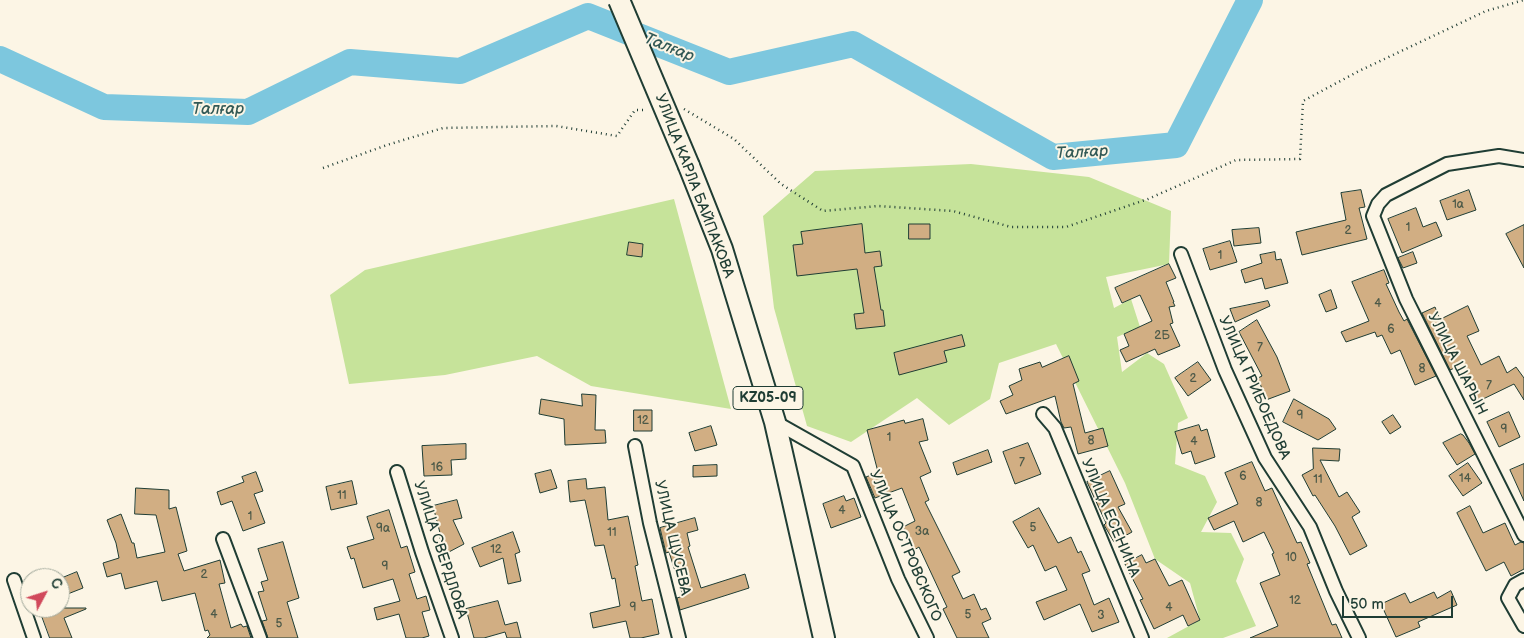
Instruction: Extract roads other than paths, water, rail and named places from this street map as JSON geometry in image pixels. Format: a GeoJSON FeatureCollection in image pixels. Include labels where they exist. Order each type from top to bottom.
{"type":"FeatureCollection","features":[{"type":"Feature","properties":{"kind":"main road","name":"УЛИЦА КАРЛА БАЙПАКОВА"},"geometry":{"type":"LineString","coordinates":[[618,0],[689,166],[722,249],[775,422],[824,638]]}},
{"type":"Feature","properties":{"kind":"street","name":"УЛИЦА ШАРЫН"},"geometry":{"type":"LineString","coordinates":[[1524,160],[1499,156],[1447,164],[1386,195],[1378,204],[1373,216],[1406,299],[1524,535]]}},
{"type":"Feature","properties":{"kind":"street","name":"УЛИЦА ГРИБОЕДОВА"},"geometry":{"type":"LineString","coordinates":[[1181,254],[1225,370],[1265,458],[1310,528],[1336,591],[1359,638]]}},
{"type":"Feature","properties":{"kind":"street","name":"УЛИЦА ЕСЕНИНА"},"geometry":{"type":"LineString","coordinates":[[1043,414],[1055,428],[1142,638]]}},
{"type":"Feature","properties":{"kind":"street","name":"УЛИЦА ОСТРОВСКОГО"},"geometry":{"type":"LineString","coordinates":[[775,422],[853,466],[898,579],[927,638]]}},
{"type":"Feature","properties":{"kind":"street","name":"УЛИЦА ЩУСЕВА"},"geometry":{"type":"LineString","coordinates":[[635,446],[650,523],[679,638]]}},
{"type":"Feature","properties":{"kind":"street","name":"УЛИЦА СВЕРДЛОВА"},"geometry":{"type":"LineString","coordinates":[[397,472],[452,638]]}},
{"type":"Feature","properties":{"kind":"street"},"geometry":{"type":"LineString","coordinates":[[223,539],[260,638]]}},
{"type":"Feature","properties":{"kind":"street"},"geometry":{"type":"LineString","coordinates":[[14,580],[34,638]]}},
{"type":"Feature","properties":{"kind":"street"},"geometry":{"type":"LineString","coordinates":[[1524,580],[1515,585],[1508,598],[1524,626]]}},
{"type":"Feature","properties":{"kind":"waterway","name":"Талғар"},"geometry":{"type":"LineString","coordinates":[[0,59],[104,107],[248,112],[350,62],[460,71],[588,16],[729,72],[853,44],[1053,157],[1176,145],[1250,0]]}}]}
